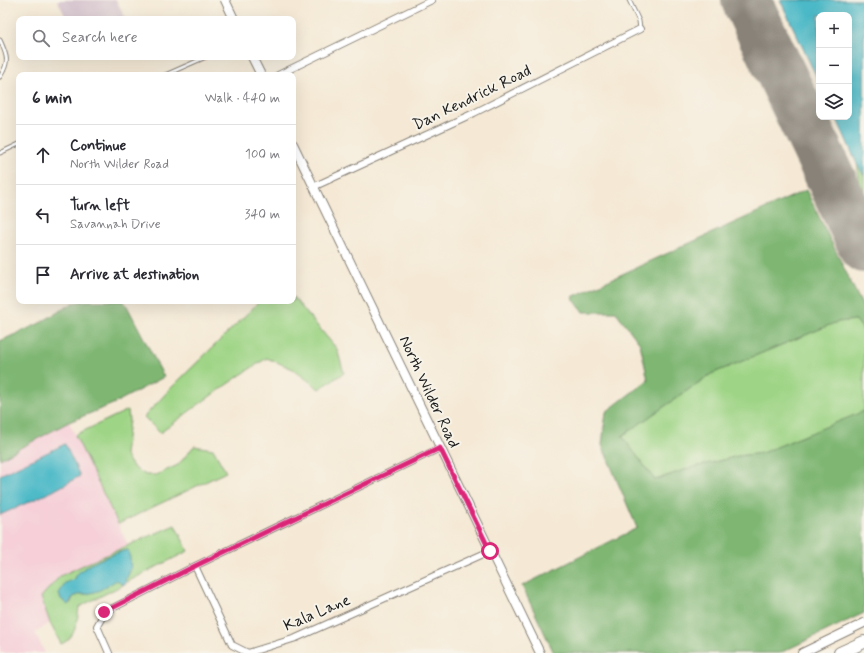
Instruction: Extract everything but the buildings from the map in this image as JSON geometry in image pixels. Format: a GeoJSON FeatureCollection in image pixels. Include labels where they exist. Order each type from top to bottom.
{"type":"FeatureCollection","features":[{"type":"Feature","properties":{"kind":"highway"},"geometry":{"type":"LineString","coordinates":[[840,653],[864,642]]}},
{"type":"Feature","properties":{"kind":"street"},"geometry":{"type":"LineString","coordinates":[[225,0],[233,16]]}},
{"type":"Feature","properties":{"kind":"street"},"geometry":{"type":"LineString","coordinates":[[284,72],[432,0]]}},
{"type":"Feature","properties":{"kind":"street","name":"Dan Kendrick Road"},"geometry":{"type":"LineString","coordinates":[[313,186],[474,113],[640,29]]}},
{"type":"Feature","properties":{"kind":"street"},"geometry":{"type":"LineString","coordinates":[[254,60],[260,72]]}},
{"type":"Feature","properties":{"kind":"street","name":"North Wilder Road"},"geometry":{"type":"LineString","coordinates":[[296,150],[386,333],[539,653]]}},
{"type":"Feature","properties":{"kind":"street"},"geometry":{"type":"LineString","coordinates":[[110,653],[97,626],[104,612],[195,566],[440,448]]}},
{"type":"Feature","properties":{"kind":"street","name":"Kala Lane"},"geometry":{"type":"LineString","coordinates":[[195,566],[232,645],[248,653],[296,638],[490,551]]}},
{"type":"Feature","properties":{"kind":"street"},"geometry":{"type":"LineString","coordinates":[[802,653],[864,624]]}},
{"type":"Feature","properties":{"kind":"lane"},"geometry":{"type":"LineString","coordinates":[[629,0],[639,21],[640,29]]}},
{"type":"Feature","properties":{"kind":"lane"},"geometry":{"type":"LineString","coordinates":[[0,40],[7,55],[6,67],[0,76]]}},
{"type":"Feature","properties":{"kind":"lane"},"geometry":{"type":"LineString","coordinates":[[172,72],[199,60]]}},
{"type":"Feature","properties":{"kind":"lane"},"geometry":{"type":"LineString","coordinates":[[0,153],[16,145]]}},
{"type":"Feature","properties":{"kind":"shaded area"},"geometry":{"type":"Polygon","coordinates":[[[57,0],[116,0],[124,16],[65,16],[57,0]]]}},
{"type":"Feature","properties":{"kind":"shaded area"},"geometry":{"type":"Polygon","coordinates":[[[69,422],[128,545],[60,576],[41,597],[50,623],[35,633],[45,653],[0,653],[0,515],[53,491],[79,475],[64,444],[0,475],[0,459],[69,422]]]}},
{"type":"Feature","properties":{"kind":"green space"},"geometry":{"type":"Polygon","coordinates":[[[857,164],[864,175],[864,200],[862,196],[857,164]]]}},
{"type":"Feature","properties":{"kind":"green space"},"geometry":{"type":"Polygon","coordinates":[[[806,190],[864,309],[864,331],[856,320],[837,322],[711,374],[622,436],[655,480],[687,469],[738,456],[762,453],[864,411],[864,613],[780,653],[554,653],[522,586],[637,528],[602,445],[606,412],[648,380],[640,344],[616,312],[583,312],[572,297],[806,190]]]}},
{"type":"Feature","properties":{"kind":"green space"},"geometry":{"type":"Polygon","coordinates":[[[296,301],[337,349],[344,373],[319,389],[293,369],[267,358],[226,385],[160,433],[144,417],[171,388],[257,304],[296,304],[296,301]]]}},
{"type":"Feature","properties":{"kind":"green space"},"geometry":{"type":"Polygon","coordinates":[[[71,304],[126,304],[164,377],[113,404],[69,422],[0,459],[0,341],[38,324],[71,304]]]}},
{"type":"Feature","properties":{"kind":"green space"},"geometry":{"type":"Polygon","coordinates":[[[856,320],[864,331],[864,412],[762,453],[738,456],[687,469],[655,480],[622,436],[711,374],[837,322],[856,320]]]}},
{"type":"Feature","properties":{"kind":"green space"},"geometry":{"type":"Polygon","coordinates":[[[128,410],[129,420],[125,455],[134,468],[146,475],[156,475],[178,465],[194,446],[213,449],[226,472],[118,524],[75,435],[128,410]]]}},
{"type":"Feature","properties":{"kind":"green space"},"geometry":{"type":"Polygon","coordinates":[[[175,525],[188,551],[127,582],[124,580],[129,572],[130,562],[128,550],[122,551],[90,565],[78,574],[75,579],[65,583],[59,594],[65,603],[71,603],[73,597],[81,594],[87,594],[117,579],[123,585],[79,607],[73,634],[61,644],[50,623],[41,597],[60,576],[175,525]]]}},
{"type":"Feature","properties":{"kind":"water"},"geometry":{"type":"Polygon","coordinates":[[[780,0],[864,0],[864,175],[857,164],[837,120],[852,120],[852,12],[816,12],[816,76],[780,0]]]}},
{"type":"Feature","properties":{"kind":"water"},"geometry":{"type":"Polygon","coordinates":[[[65,444],[80,476],[53,491],[0,515],[0,475],[65,444]]]}},
{"type":"Feature","properties":{"kind":"water"},"geometry":{"type":"Polygon","coordinates":[[[128,550],[130,569],[128,577],[125,580],[127,582],[123,585],[117,580],[98,591],[73,597],[68,605],[61,599],[59,594],[65,583],[75,579],[77,574],[82,570],[89,565],[107,557],[128,550]]]}},
{"type":"Feature","properties":{"kind":"runway"},"geometry":{"type":"LineString","coordinates":[[746,0],[864,248]]}},
{"type":"Feature","properties":{"kind":"route"},"geometry":{"type":"LineString","coordinates":[[104,612],[195,566],[440,448],[490,551]]}}]}
